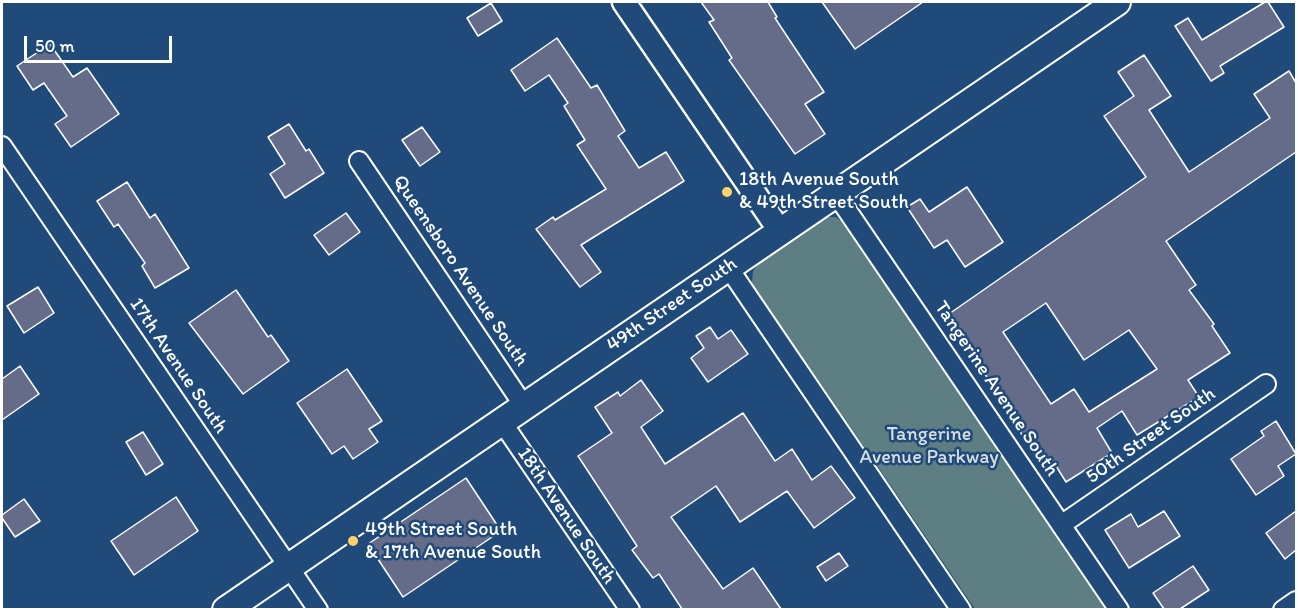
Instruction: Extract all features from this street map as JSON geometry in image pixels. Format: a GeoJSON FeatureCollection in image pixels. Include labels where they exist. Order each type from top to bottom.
{"type":"FeatureCollection","features":[{"type":"Feature","properties":{"kind":"main road","name":"49th Street South"},"geometry":{"type":"LineString","coordinates":[[226,609],[1118,2]]}},
{"type":"Feature","properties":{"kind":"street"},"geometry":{"type":"LineString","coordinates":[[624,2],[780,231]]}},
{"type":"Feature","properties":{"kind":"street","name":"17th Avenue South"},"geometry":{"type":"LineString","coordinates":[[2,146],[318,609]]}},
{"type":"Feature","properties":{"kind":"street","name":"Queensboro Avenue South"},"geometry":{"type":"LineString","coordinates":[[359,161],[524,406]]}},
{"type":"Feature","properties":{"kind":"street","name":"Tangerine Avenue South"},"geometry":{"type":"LineString","coordinates":[[836,194],[1119,609]]}},
{"type":"Feature","properties":{"kind":"street"},"geometry":{"type":"LineString","coordinates":[[728,267],[961,609]]}},
{"type":"Feature","properties":{"kind":"street","name":"50th Street South"},"geometry":{"type":"LineString","coordinates":[[1061,525],[1266,384]]}},
{"type":"Feature","properties":{"kind":"street","name":"18th Avenue South"},"geometry":{"type":"LineString","coordinates":[[502,422],[630,609]]}},
{"type":"Feature","properties":{"kind":"street"},"geometry":{"type":"LineString","coordinates":[[1283,609],[1296,601]]}},
{"type":"Feature","properties":{"kind":"green space","name":"Tangerine Avenue Parkway"},"geometry":{"type":"Polygon","coordinates":[[[822,217],[836,217],[841,221],[1105,609],[975,609],[752,283],[753,271],[761,259],[822,217]]]}},
{"type":"Feature","properties":{"kind":"building"},"geometry":{"type":"Polygon","coordinates":[[[701,2],[768,2],[777,17],[775,18],[824,92],[805,104],[825,134],[795,154],[729,60],[732,58],[709,22],[714,20],[701,2]]]}},
{"type":"Feature","properties":{"kind":"building"},"geometry":{"type":"Polygon","coordinates":[[[822,2],[923,2],[855,49],[822,2]]]}},
{"type":"Feature","properties":{"kind":"building"},"geometry":{"type":"Polygon","coordinates":[[[1268,2],[1284,27],[1220,66],[1224,73],[1211,81],[1175,26],[1188,18],[1202,40],[1268,2]]]}},
{"type":"Feature","properties":{"kind":"building"},"geometry":{"type":"Polygon","coordinates":[[[491,3],[502,21],[478,36],[467,18],[491,3]]]}},
{"type":"Feature","properties":{"kind":"building"},"geometry":{"type":"Polygon","coordinates":[[[557,38],[591,88],[597,85],[625,131],[618,136],[639,168],[666,152],[684,181],[581,245],[601,272],[580,287],[536,229],[553,217],[555,220],[606,189],[577,145],[585,140],[564,106],[568,103],[549,75],[525,91],[511,70],[557,38]]]}},
{"type":"Feature","properties":{"kind":"building"},"geometry":{"type":"Polygon","coordinates":[[[50,44],[73,77],[87,68],[119,114],[71,147],[55,124],[67,116],[44,83],[33,90],[17,66],[50,44]]]}},
{"type":"Feature","properties":{"kind":"building"},"geometry":{"type":"Polygon","coordinates":[[[1144,55],[1171,96],[1149,110],[1189,172],[1270,118],[1254,94],[1289,71],[1296,83],[1296,152],[1166,241],[1196,285],[1189,290],[1214,324],[1212,326],[1230,353],[1188,380],[1199,397],[1137,435],[1122,411],[1097,428],[1112,453],[1066,482],[1051,458],[1042,465],[1017,427],[1019,425],[946,316],[1146,177],[1104,116],[1134,96],[1118,72],[1144,55]],[[1046,303],[1003,332],[1051,404],[1074,389],[1089,412],[1157,369],[1129,330],[1084,360],[1046,303]]]}},
{"type":"Feature","properties":{"kind":"building"},"geometry":{"type":"Polygon","coordinates":[[[289,124],[306,151],[309,149],[324,173],[285,198],[270,174],[285,164],[268,137],[289,124]]]}},
{"type":"Feature","properties":{"kind":"building"},"geometry":{"type":"Polygon","coordinates":[[[422,127],[440,152],[420,166],[402,140],[422,127]]]}},
{"type":"Feature","properties":{"kind":"building"},"geometry":{"type":"Polygon","coordinates":[[[127,182],[150,218],[155,214],[189,268],[155,288],[142,266],[145,263],[118,224],[114,227],[97,201],[127,182]]]}},
{"type":"Feature","properties":{"kind":"building"},"geometry":{"type":"Polygon","coordinates":[[[967,187],[1003,242],[965,267],[947,240],[934,248],[907,207],[920,199],[929,212],[967,187]]]}},
{"type":"Feature","properties":{"kind":"building"},"geometry":{"type":"Polygon","coordinates":[[[346,213],[360,232],[329,255],[314,235],[346,213]]]}},
{"type":"Feature","properties":{"kind":"building"},"geometry":{"type":"Polygon","coordinates":[[[38,287],[54,313],[24,333],[7,306],[38,287]]]}},
{"type":"Feature","properties":{"kind":"building"},"geometry":{"type":"Polygon","coordinates":[[[236,290],[268,337],[271,335],[289,361],[243,394],[189,323],[236,290]]]}},
{"type":"Feature","properties":{"kind":"building"},"geometry":{"type":"Polygon","coordinates":[[[710,327],[718,339],[731,330],[748,354],[708,382],[691,358],[704,348],[696,336],[710,327]]]}},
{"type":"Feature","properties":{"kind":"building"},"geometry":{"type":"Polygon","coordinates":[[[20,366],[39,394],[2,420],[2,379],[20,366]]]}},
{"type":"Feature","properties":{"kind":"building"},"geometry":{"type":"Polygon","coordinates":[[[347,369],[382,421],[369,429],[378,442],[353,459],[344,446],[332,454],[297,403],[347,369]]]}},
{"type":"Feature","properties":{"kind":"building"},"geometry":{"type":"Polygon","coordinates":[[[641,380],[663,411],[641,427],[665,464],[743,413],[775,461],[792,449],[812,480],[831,466],[855,498],[814,528],[787,491],[740,522],[716,486],[671,517],[723,589],[753,568],[781,609],[682,609],[659,574],[653,578],[632,550],[637,546],[578,456],[612,433],[595,407],[618,392],[620,396],[641,380]]]}},
{"type":"Feature","properties":{"kind":"building"},"geometry":{"type":"Polygon","coordinates":[[[1276,421],[1296,454],[1278,466],[1284,476],[1256,495],[1231,459],[1264,436],[1261,431],[1276,421]]]}},
{"type":"Feature","properties":{"kind":"building"},"geometry":{"type":"Polygon","coordinates":[[[143,432],[163,464],[146,475],[126,442],[143,432]]]}},
{"type":"Feature","properties":{"kind":"building"},"geometry":{"type":"Polygon","coordinates":[[[466,478],[501,531],[403,597],[368,544],[466,478]]]}},
{"type":"Feature","properties":{"kind":"building"},"geometry":{"type":"Polygon","coordinates":[[[176,497],[198,531],[134,575],[111,541],[176,497]]]}},
{"type":"Feature","properties":{"kind":"building"},"geometry":{"type":"Polygon","coordinates":[[[24,499],[40,521],[15,537],[2,515],[24,499]]]}},
{"type":"Feature","properties":{"kind":"building"},"geometry":{"type":"Polygon","coordinates":[[[1164,511],[1180,536],[1129,568],[1105,530],[1131,514],[1138,527],[1164,511]]]}},
{"type":"Feature","properties":{"kind":"building"},"geometry":{"type":"Polygon","coordinates":[[[1296,511],[1296,550],[1285,559],[1266,533],[1296,511]]]}},
{"type":"Feature","properties":{"kind":"building"},"geometry":{"type":"Polygon","coordinates":[[[839,553],[848,566],[826,581],[817,567],[839,553]]]}},
{"type":"Feature","properties":{"kind":"building"},"geometry":{"type":"Polygon","coordinates":[[[1193,566],[1209,590],[1180,609],[1164,609],[1153,593],[1193,566]]]}},
{"type":"Feature","properties":{"kind":"place","name":"18th Avenue South & 49th Street South"},"geometry":{"type":"Point","coordinates":[727,192]}},
{"type":"Feature","properties":{"kind":"place","name":"49th Street South & 17th Avenue South"},"geometry":{"type":"Point","coordinates":[353,541]}}]}
